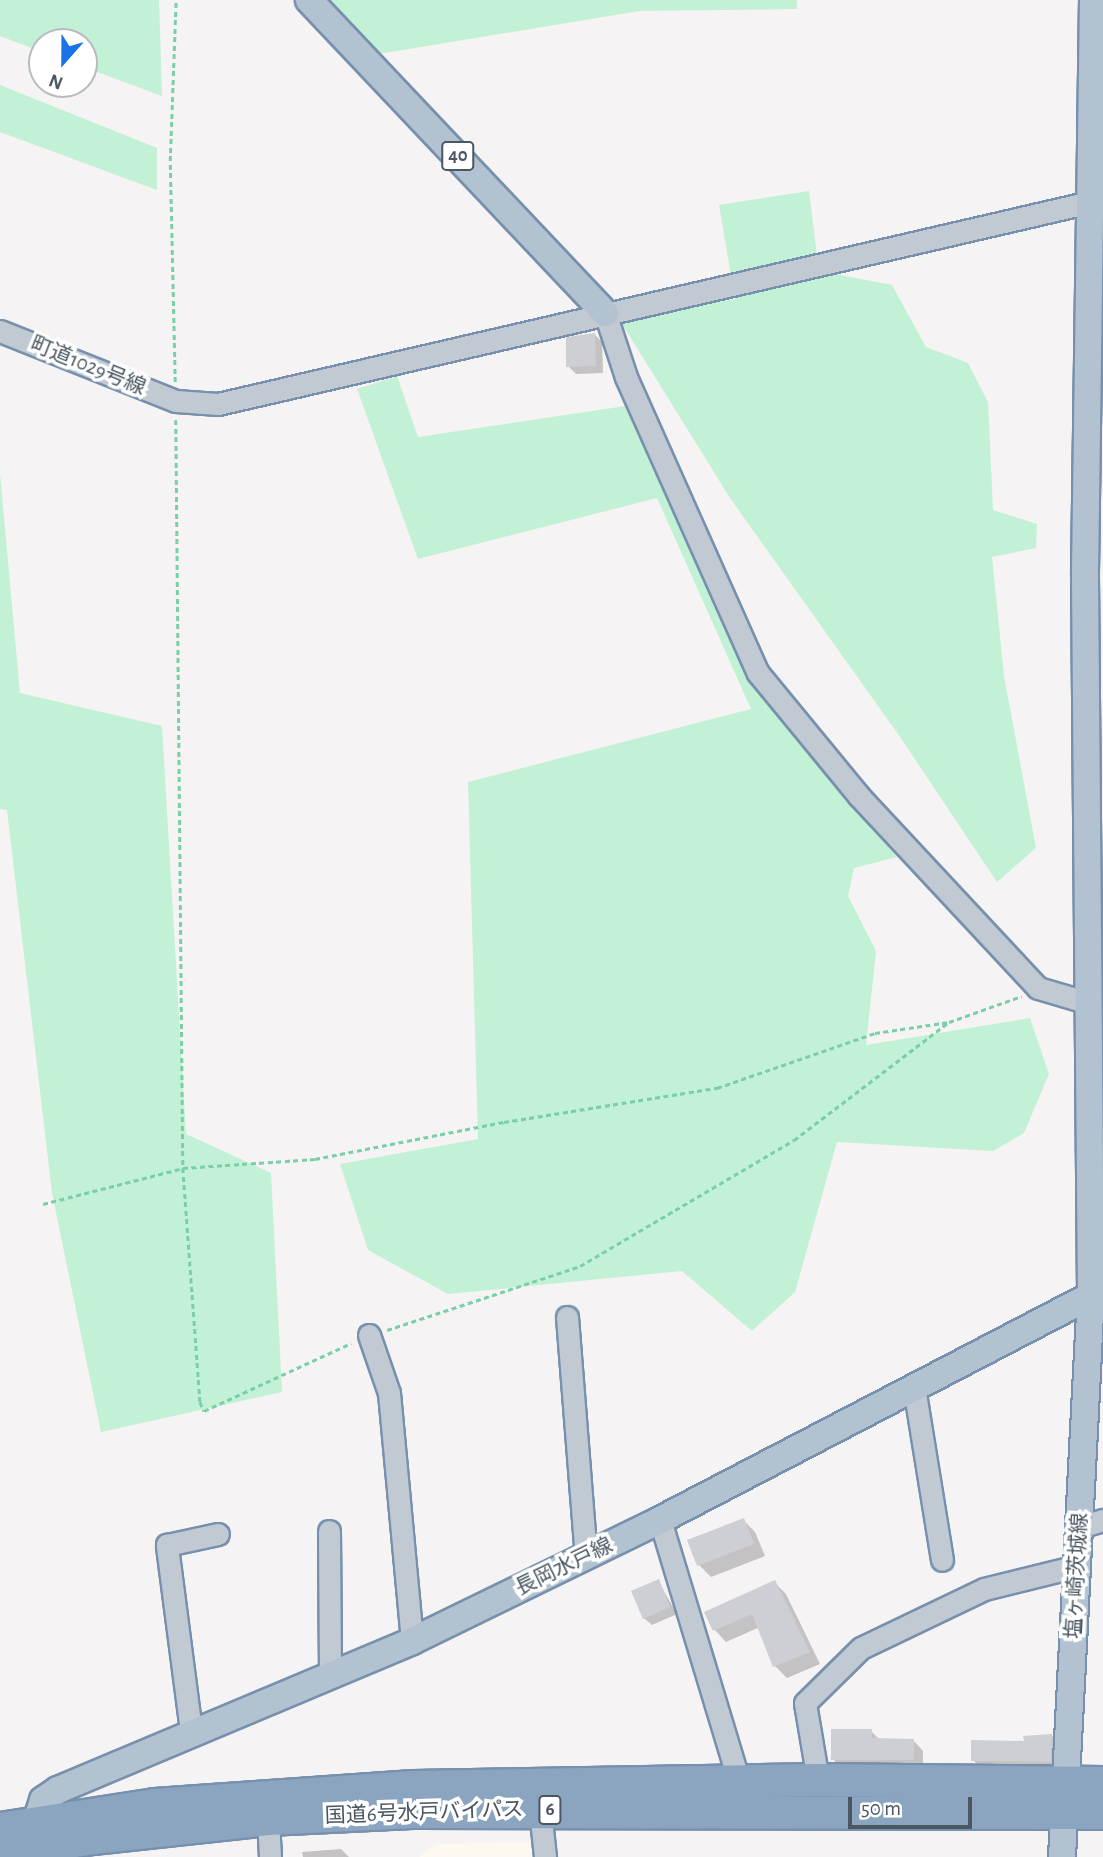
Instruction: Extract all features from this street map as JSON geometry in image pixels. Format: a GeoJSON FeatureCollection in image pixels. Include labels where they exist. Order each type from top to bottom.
{"type":"FeatureCollection","features":[{"type":"Feature","properties":{"kind":"highway","name":"国道6号水戸バイパス"},"geometry":{"type":"LineString","coordinates":[[0,1829],[36,1822],[270,1795],[739,1781],[818,1780],[1066,1798],[1103,1812]]}},
{"type":"Feature","properties":{"kind":"highway","name":"国道6号水戸バイパス"},"geometry":{"type":"LineString","coordinates":[[0,1854],[93,1838],[268,1819],[1066,1798],[1103,1783]]}},
{"type":"Feature","properties":{"kind":"main road","name":"40"},"geometry":{"type":"LineString","coordinates":[[309,0],[605,313]]}},
{"type":"Feature","properties":{"kind":"main road","name":"塩ヶ崎茨城線"},"geometry":{"type":"LineString","coordinates":[[1062,1857],[1077,1566],[1091,1523],[1097,1291],[1085,572],[1094,192],[1093,0]]}},
{"type":"Feature","properties":{"kind":"main road","name":"長岡水戸線"},"geometry":{"type":"LineString","coordinates":[[36,1822],[43,1800],[58,1790],[191,1731],[412,1641],[660,1520],[1097,1291]]}},
{"type":"Feature","properties":{"kind":"street"},"geometry":{"type":"LineString","coordinates":[[176,401],[232,401],[605,313],[1094,192]]}},
{"type":"Feature","properties":{"kind":"street"},"geometry":{"type":"LineString","coordinates":[[605,313],[626,377],[758,673],[859,796],[1038,988],[1094,1010]]}},
{"type":"Feature","properties":{"kind":"street","name":"町道1029号線"},"geometry":{"type":"LineString","coordinates":[[0,331],[176,401]]}},
{"type":"Feature","properties":{"kind":"street"},"geometry":{"type":"LineString","coordinates":[[567,1317],[586,1557]]}},
{"type":"Feature","properties":{"kind":"street"},"geometry":{"type":"LineString","coordinates":[[369,1335],[388,1393],[412,1641]]}},
{"type":"Feature","properties":{"kind":"street"},"geometry":{"type":"LineString","coordinates":[[914,1387],[942,1560]]}},
{"type":"Feature","properties":{"kind":"street"},"geometry":{"type":"LineString","coordinates":[[660,1520],[739,1781]]}},
{"type":"Feature","properties":{"kind":"street"},"geometry":{"type":"LineString","coordinates":[[329,1531],[330,1675]]}},
{"type":"Feature","properties":{"kind":"street"},"geometry":{"type":"LineString","coordinates":[[191,1731],[167,1545],[218,1534]]}},
{"type":"Feature","properties":{"kind":"street"},"geometry":{"type":"LineString","coordinates":[[818,1780],[805,1703],[861,1648],[984,1589],[1077,1566]]}},
{"type":"Feature","properties":{"kind":"street"},"geometry":{"type":"LineString","coordinates":[[540,1810],[545,1857]]}},
{"type":"Feature","properties":{"kind":"street"},"geometry":{"type":"LineString","coordinates":[[268,1819],[270,1857]]}},
{"type":"Feature","properties":{"kind":"path"},"geometry":{"type":"LineString","coordinates":[[176,0],[170,161],[176,401],[183,1168],[204,1411],[369,1335],[580,1266],[794,1140],[949,1022]]}},
{"type":"Feature","properties":{"kind":"path"},"geometry":{"type":"LineString","coordinates":[[43,1204],[183,1168],[315,1159],[504,1122],[717,1088],[875,1033],[949,1022],[1038,988]]}},
{"type":"Feature","properties":{"kind":"shaded area"},"geometry":{"type":"Polygon","coordinates":[[[538,1842],[539,1857],[419,1857],[436,1844],[538,1842]]]}},
{"type":"Feature","properties":{"kind":"green space"},"geometry":{"type":"Polygon","coordinates":[[[0,0],[159,0],[162,96],[98,72],[98,28],[28,28],[28,47],[0,36],[0,0]]]}},
{"type":"Feature","properties":{"kind":"green space"},"geometry":{"type":"Polygon","coordinates":[[[328,0],[797,0],[797,9],[639,11],[373,55],[328,0]]]}},
{"type":"Feature","properties":{"kind":"green space"},"geometry":{"type":"Polygon","coordinates":[[[0,85],[157,148],[157,190],[0,132],[0,85]]]}},
{"type":"Feature","properties":{"kind":"green space"},"geometry":{"type":"Polygon","coordinates":[[[809,191],[819,271],[892,285],[926,347],[968,363],[988,402],[993,510],[1037,524],[1036,548],[992,557],[1004,676],[1036,848],[997,882],[898,734],[730,498],[619,319],[735,299],[719,205],[809,191]]]}},
{"type":"Feature","properties":{"kind":"green space"},"geometry":{"type":"Polygon","coordinates":[[[397,376],[418,437],[632,405],[753,683],[897,857],[854,868],[848,896],[876,951],[866,1045],[1030,1018],[1049,1074],[1024,1133],[993,1151],[837,1142],[795,1292],[752,1331],[682,1271],[448,1294],[368,1250],[340,1164],[478,1139],[468,782],[751,709],[657,498],[418,559],[357,389],[397,376]]]}},
{"type":"Feature","properties":{"kind":"green space"},"geometry":{"type":"Polygon","coordinates":[[[0,474],[20,693],[162,726],[186,1134],[271,1173],[282,1392],[101,1432],[52,1193],[7,810],[0,809],[0,474]]]}},
{"type":"Feature","properties":{"kind":"building"},"geometry":{"type":"Polygon","coordinates":[[[595,333],[596,366],[566,367],[566,337],[595,333]]]}},
{"type":"Feature","properties":{"kind":"building"},"geometry":{"type":"Polygon","coordinates":[[[744,1518],[754,1544],[697,1566],[687,1540],[744,1518]]]}},
{"type":"Feature","properties":{"kind":"building"},"geometry":{"type":"Polygon","coordinates":[[[659,1579],[670,1607],[643,1619],[631,1591],[659,1579]]]}},
{"type":"Feature","properties":{"kind":"building"},"geometry":{"type":"Polygon","coordinates":[[[775,1580],[810,1652],[773,1667],[752,1614],[713,1631],[704,1612],[775,1580]]]}},
{"type":"Feature","properties":{"kind":"building"},"geometry":{"type":"Polygon","coordinates":[[[831,1729],[872,1729],[872,1738],[914,1739],[914,1760],[831,1760],[831,1729]]]}},
{"type":"Feature","properties":{"kind":"building"},"geometry":{"type":"Polygon","coordinates":[[[1052,1734],[1051,1762],[971,1761],[971,1740],[1024,1741],[1023,1736],[1052,1734]]]}}]}
